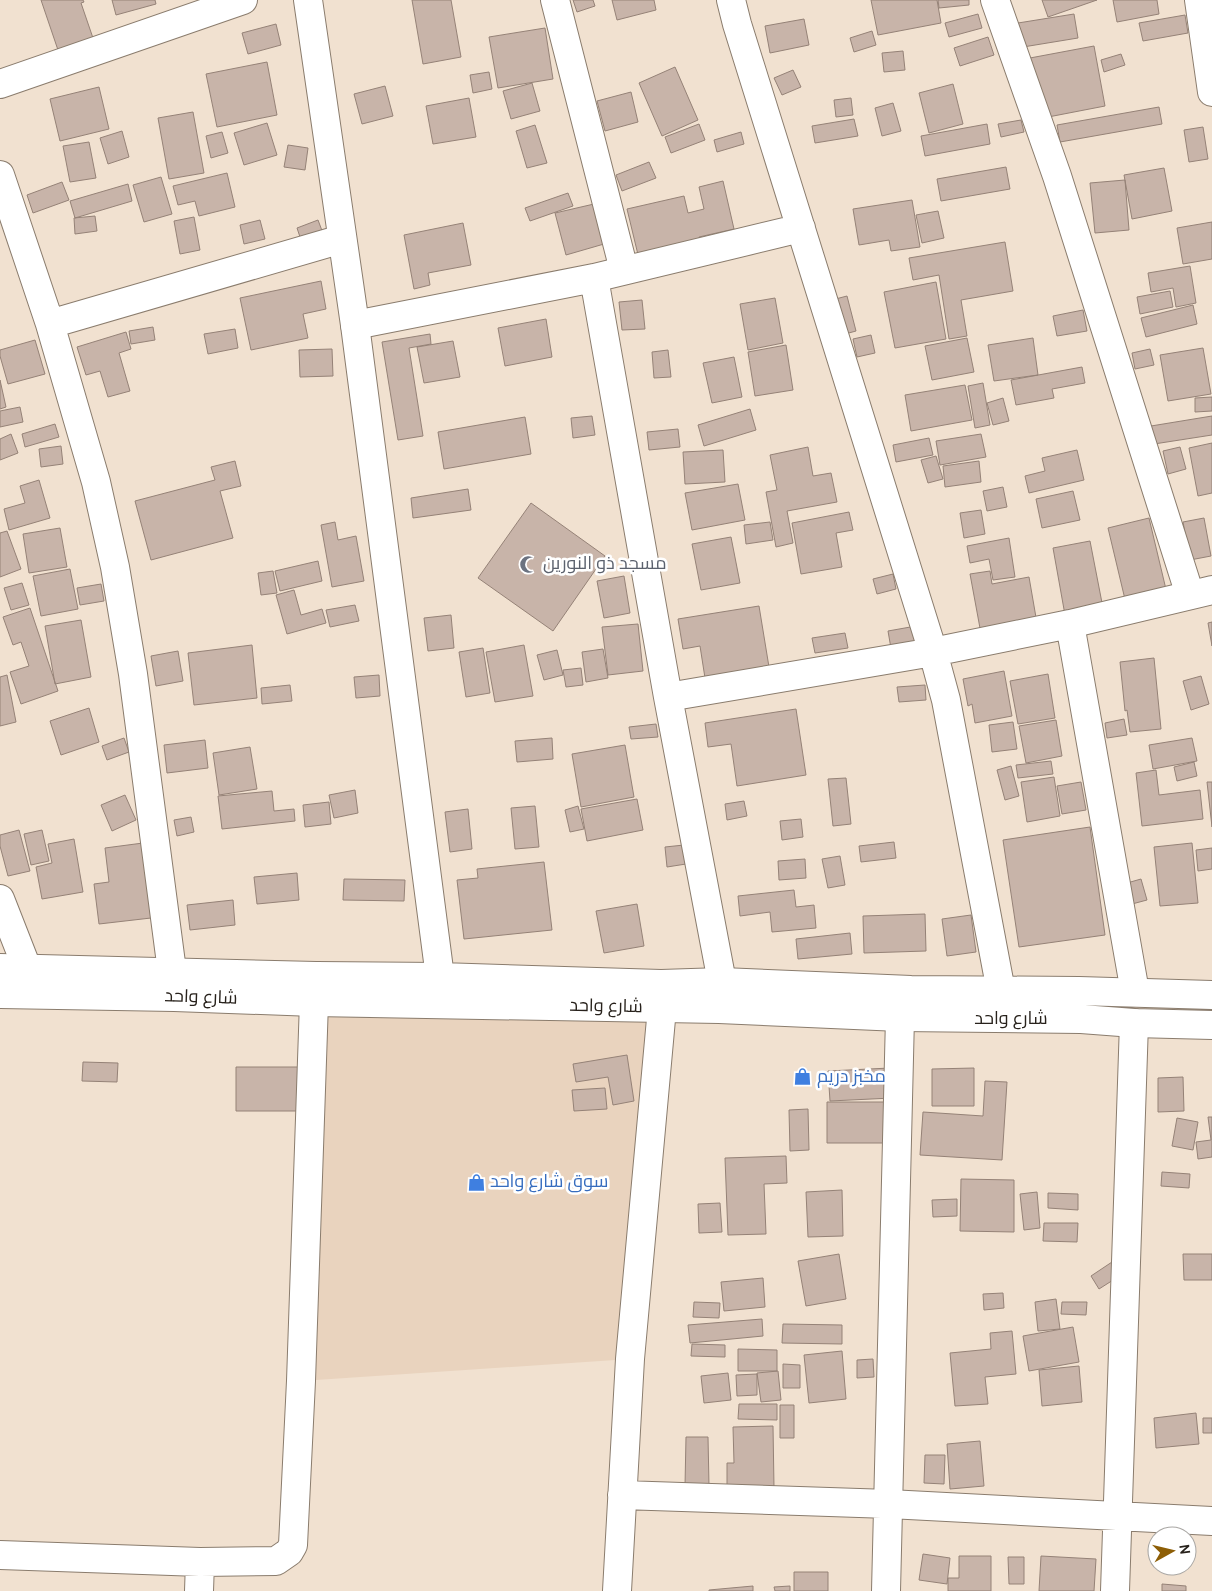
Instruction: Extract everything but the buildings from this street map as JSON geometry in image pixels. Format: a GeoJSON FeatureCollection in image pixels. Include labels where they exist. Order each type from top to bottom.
{"type":"FeatureCollection","features":[{"type":"Feature","properties":{"kind":"street"},"geometry":{"type":"LineString","coordinates":[[0,84],[243,0]]}},
{"type":"Feature","properties":{"kind":"street"},"geometry":{"type":"LineString","coordinates":[[308,0],[355,325],[440,977],[442,1005]]}},
{"type":"Feature","properties":{"kind":"street"},"geometry":{"type":"LineString","coordinates":[[554,0],[624,270]]}},
{"type":"Feature","properties":{"kind":"street"},"geometry":{"type":"LineString","coordinates":[[731,0],[933,652],[946,700],[1001,991]]}},
{"type":"Feature","properties":{"kind":"street"},"geometry":{"type":"LineString","coordinates":[[668,697],[933,652],[1070,624],[1201,592],[995,0]]}},
{"type":"Feature","properties":{"kind":"street"},"geometry":{"type":"LineString","coordinates":[[1199,0],[1212,92]]}},
{"type":"Feature","properties":{"kind":"street"},"geometry":{"type":"LineString","coordinates":[[0,175],[50,324],[96,482],[115,567],[133,674],[172,972]]}},
{"type":"Feature","properties":{"kind":"street"},"geometry":{"type":"LineString","coordinates":[[355,325],[594,278],[801,228]]}},
{"type":"Feature","properties":{"kind":"street"},"geometry":{"type":"LineString","coordinates":[[50,324],[342,239]]}},
{"type":"Feature","properties":{"kind":"street"},"geometry":{"type":"LineString","coordinates":[[594,278],[668,697],[722,982]]}},
{"type":"Feature","properties":{"kind":"street"},"geometry":{"type":"LineString","coordinates":[[1070,624],[1134,992]]}},
{"type":"Feature","properties":{"kind":"street"},"geometry":{"type":"LineString","coordinates":[[0,899],[27,968]]}},
{"type":"Feature","properties":{"kind":"street","name":"شارع واحد"},"geometry":{"type":"LineString","coordinates":[[0,968],[316,976],[440,977],[660,984],[722,982],[911,990],[1212,994]]}},
{"type":"Feature","properties":{"kind":"street"},"geometry":{"type":"LineString","coordinates":[[1079,991],[1081,1019]]}},
{"type":"Feature","properties":{"kind":"street","name":"شارع واحد"},"geometry":{"type":"LineString","coordinates":[[0,994],[174,996],[314,1002],[662,1008],[900,1017],[1081,1019],[1134,1023],[1212,1025]]}},
{"type":"Feature","properties":{"kind":"street"},"geometry":{"type":"LineString","coordinates":[[0,1555],[200,1562],[276,1561],[289,1552],[293,1545],[301,1382],[314,1002]]}},
{"type":"Feature","properties":{"kind":"street"},"geometry":{"type":"LineString","coordinates":[[617,1591],[630,1359],[662,1008]]}},
{"type":"Feature","properties":{"kind":"street"},"geometry":{"type":"LineString","coordinates":[[886,1591],[900,1017]]}},
{"type":"Feature","properties":{"kind":"street"},"geometry":{"type":"LineString","coordinates":[[1115,1591],[1134,1023]]}},
{"type":"Feature","properties":{"kind":"street"},"geometry":{"type":"LineString","coordinates":[[622,1495],[889,1504],[1118,1515],[1212,1522]]}},
{"type":"Feature","properties":{"kind":"street"},"geometry":{"type":"LineString","coordinates":[[199,1591],[200,1562]]}},
{"type":"Feature","properties":{"kind":"shaded area","name":"سوق شارع واحد"},"geometry":{"type":"Polygon","coordinates":[[[314,998],[658,1005],[630,1359],[301,1381],[314,998]]]}},
{"type":"Feature","properties":{"kind":"place","name":"مسجد ذو النورين"},"geometry":{"type":"Point","coordinates":[529,564]}},
{"type":"Feature","properties":{"kind":"place","name":"مخبز دريم"},"geometry":{"type":"Point","coordinates":[803,1077]}},
{"type":"Feature","properties":{"kind":"place","name":"سوق شارع واحد"},"geometry":{"type":"Point","coordinates":[476,1182]}}]}
